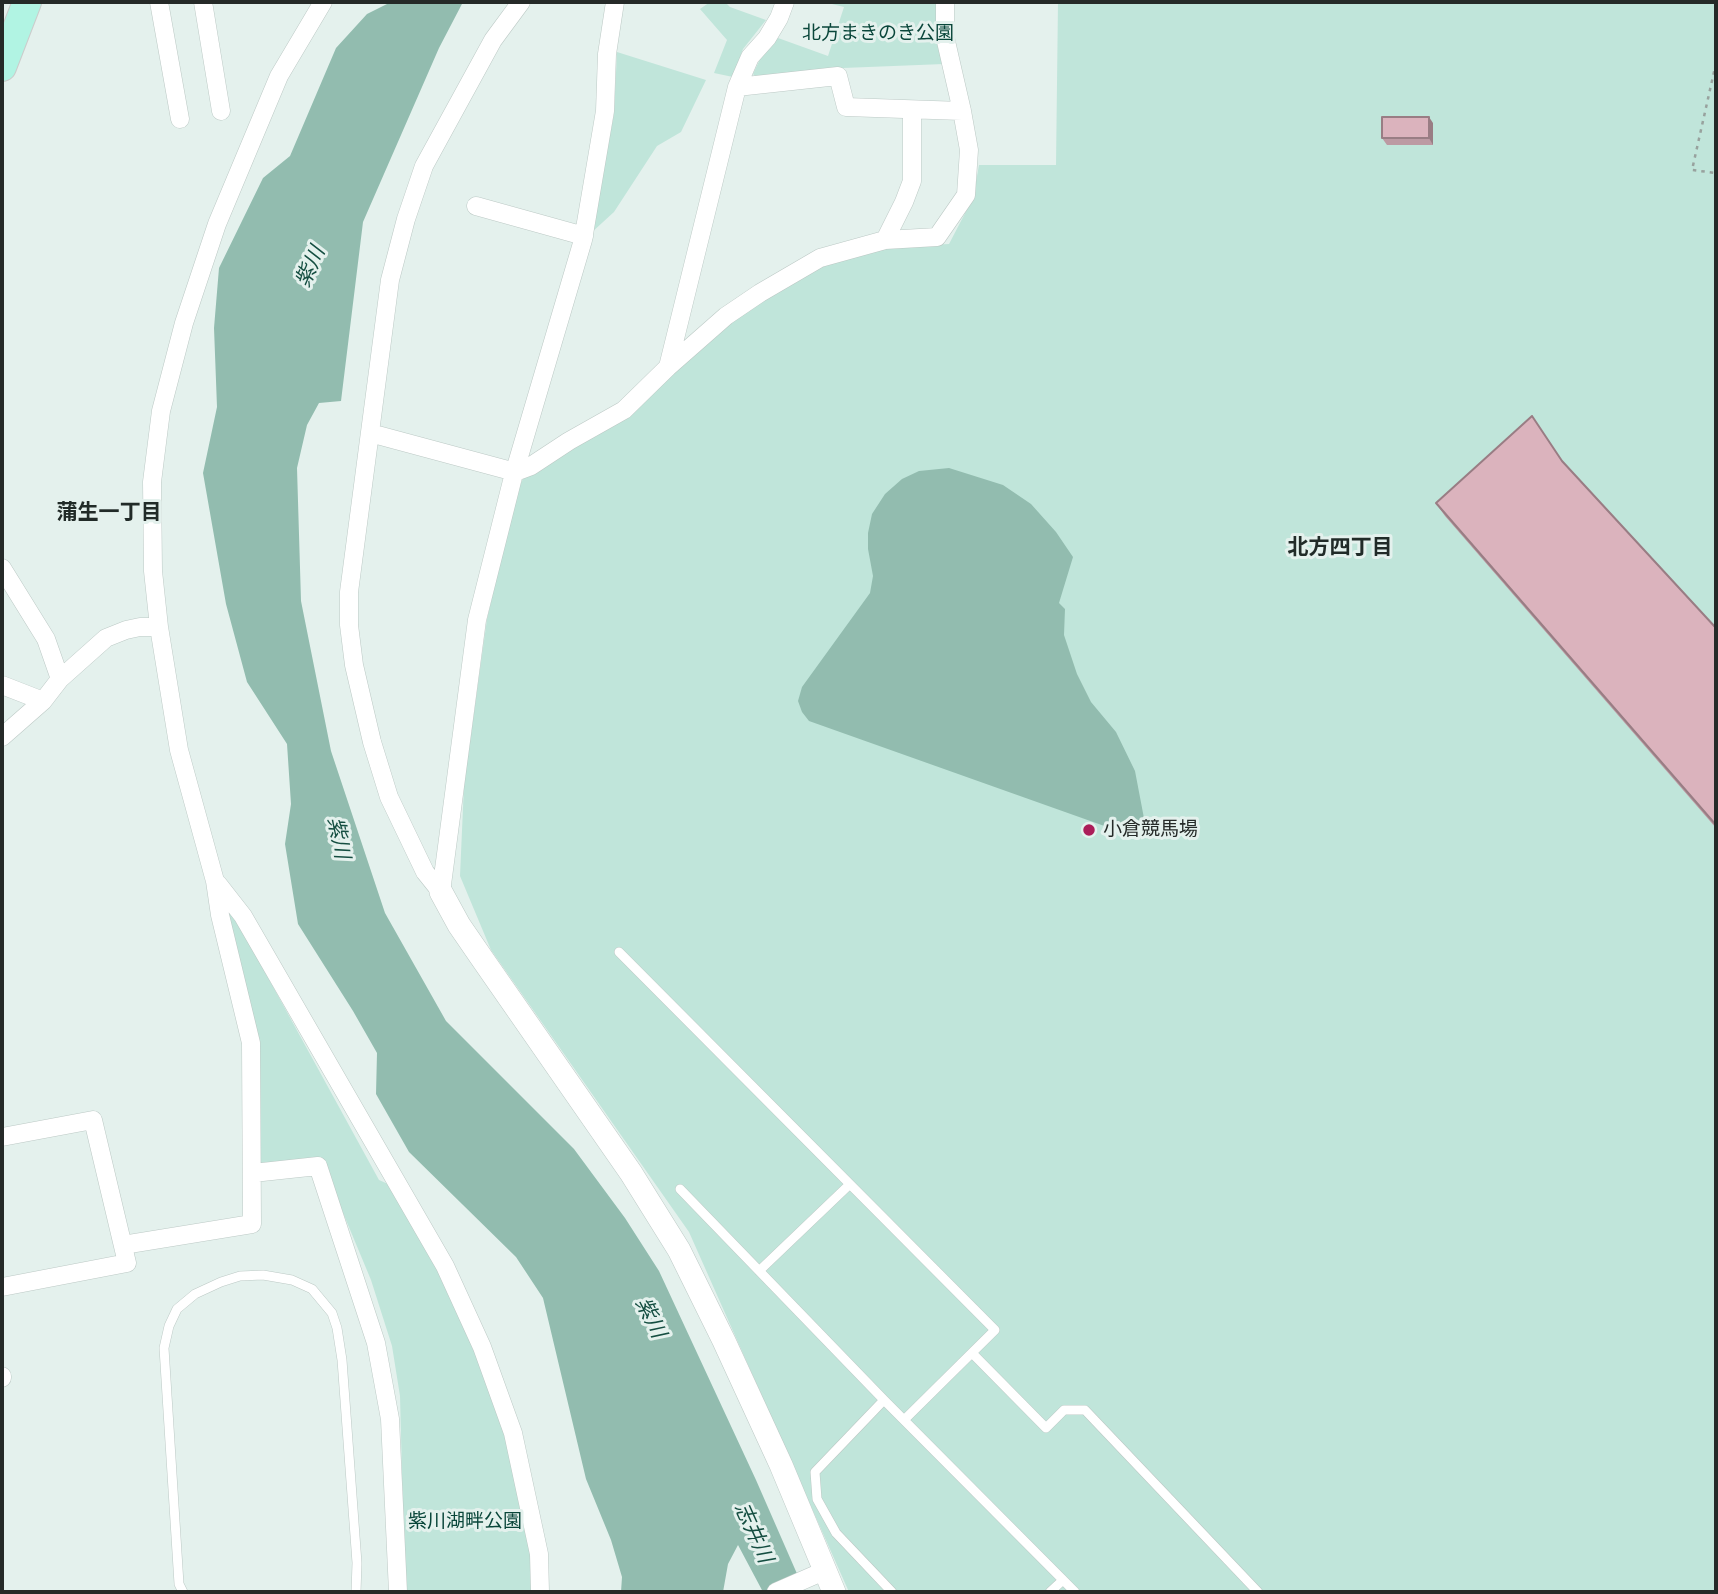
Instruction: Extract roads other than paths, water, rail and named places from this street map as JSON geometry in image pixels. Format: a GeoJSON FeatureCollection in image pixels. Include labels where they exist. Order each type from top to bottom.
{"type":"FeatureCollection","features":[{"type":"Feature","properties":{"kind":"main road"},"geometry":{"type":"LineString","coordinates":[[2,67],[27,2]]}},
{"type":"Feature","properties":{"kind":"street"},"geometry":{"type":"LineString","coordinates":[[159,2],[180,119]]}},
{"type":"Feature","properties":{"kind":"street"},"geometry":{"type":"LineString","coordinates":[[202,2],[221,111]]}},
{"type":"Feature","properties":{"kind":"street"},"geometry":{"type":"LineString","coordinates":[[123,1245],[252,1224],[251,1043],[220,915],[215,881],[179,750],[159,627],[153,571],[152,482],[161,411],[184,323],[217,224],[279,75],[323,2]]}},
{"type":"Feature","properties":{"kind":"street"},"geometry":{"type":"LineString","coordinates":[[522,2],[494,40],[424,166],[406,219],[390,280],[349,592],[349,625],[354,665],[388,797],[425,872],[631,1173],[679,1250],[724,1340],[834,1592]]}},
{"type":"Feature","properties":{"kind":"street"},"geometry":{"type":"LineString","coordinates":[[441,892],[477,620],[515,472],[584,236],[605,111],[607,54],[615,2]]}},
{"type":"Feature","properties":{"kind":"street"},"geometry":{"type":"LineString","coordinates":[[668,367],[737,87],[750,57],[767,38],[785,2]]}},
{"type":"Feature","properties":{"kind":"street"},"geometry":{"type":"LineString","coordinates":[[370,433],[515,472],[531,466],[624,410],[726,316],[820,258],[885,240],[937,237],[966,195],[969,150],[945,37],[945,2]]}},
{"type":"Feature","properties":{"kind":"street"},"geometry":{"type":"LineString","coordinates":[[737,87],[838,76],[846,107],[962,111]]}},
{"type":"Feature","properties":{"kind":"street"},"geometry":{"type":"LineString","coordinates":[[885,240],[912,181],[912,110]]}},
{"type":"Feature","properties":{"kind":"street"},"geometry":{"type":"LineString","coordinates":[[476,206],[584,236]]}},
{"type":"Feature","properties":{"kind":"street"},"geometry":{"type":"LineString","coordinates":[[2,568],[46,639],[60,679]]}},
{"type":"Feature","properties":{"kind":"street"},"geometry":{"type":"LineString","coordinates":[[2,737],[43,701],[60,679],[106,638],[140,627],[159,627]]}},
{"type":"Feature","properties":{"kind":"street"},"geometry":{"type":"LineString","coordinates":[[2,685],[43,701]]}},
{"type":"Feature","properties":{"kind":"street"},"geometry":{"type":"LineString","coordinates":[[215,881],[243,916],[445,1266],[482,1348],[513,1433],[539,1554],[540,1592]]}},
{"type":"Feature","properties":{"kind":"street"},"geometry":{"type":"LineString","coordinates":[[2,1137],[93,1120],[127,1263],[2,1287]]}},
{"type":"Feature","properties":{"kind":"street"},"geometry":{"type":"LineString","coordinates":[[253,1173],[318,1166],[376,1343],[390,1419],[398,1592]]}},
{"type":"Feature","properties":{"kind":"street"},"geometry":{"type":"LineString","coordinates":[[776,1592],[824,1571]]}},
{"type":"Feature","properties":{"kind":"lane"},"geometry":{"type":"LineString","coordinates":[[619,952],[995,1330],[904,1420]]}},
{"type":"Feature","properties":{"kind":"lane"},"geometry":{"type":"LineString","coordinates":[[759,1271],[849,1185]]}},
{"type":"Feature","properties":{"kind":"lane"},"geometry":{"type":"LineString","coordinates":[[680,1189],[1075,1592]]}},
{"type":"Feature","properties":{"kind":"lane"},"geometry":{"type":"LineString","coordinates":[[183,1592],[179,1584],[164,1348],[169,1326],[177,1309],[195,1294],[240,1276],[264,1275],[292,1280],[312,1289],[332,1313],[337,1328],[342,1360],[358,1563],[356,1592]]}},
{"type":"Feature","properties":{"kind":"lane"},"geometry":{"type":"LineString","coordinates":[[972,1353],[1046,1428],[1064,1410],[1085,1410],[1258,1592]]}},
{"type":"Feature","properties":{"kind":"lane"},"geometry":{"type":"LineString","coordinates":[[884,1400],[815,1472],[817,1499],[836,1533],[892,1592]]}},
{"type":"Feature","properties":{"kind":"lane"},"geometry":{"type":"LineString","coordinates":[[1050,1592],[1063,1580]]}},
{"type":"Feature","properties":{"kind":"water"},"geometry":{"type":"Polygon","coordinates":[[[391,2],[463,2],[439,48],[363,222],[341,401],[319,403],[307,425],[297,468],[301,601],[331,751],[385,913],[446,1021],[574,1149],[625,1218],[659,1271],[805,1592],[763,1592],[738,1545],[728,1564],[723,1592],[621,1592],[622,1577],[611,1540],[586,1479],[543,1298],[516,1257],[409,1152],[376,1094],[377,1053],[298,924],[285,844],[291,804],[287,744],[247,682],[226,604],[203,473],[217,407],[214,328],[219,268],[263,178],[290,156],[336,48],[367,14],[391,2]]]}},
{"type":"Feature","properties":{"kind":"water"},"geometry":{"type":"Polygon","coordinates":[[[949,468],[1003,485],[1031,504],[1056,532],[1073,557],[1059,603],[1065,609],[1064,635],[1077,674],[1091,702],[1116,732],[1135,771],[1147,834],[1141,839],[809,721],[802,712],[798,701],[802,687],[870,593],[873,576],[868,533],[872,514],[885,494],[902,479],[919,471],[949,468]]]}},
{"type":"Feature","properties":{"kind":"place","name":"小倉競馬場"},"geometry":{"type":"Point","coordinates":[1089,830]}},
{"type":"Feature","properties":{"kind":"district","name":"蒲生一丁目"},"geometry":{"type":"Point","coordinates":[109,513]}},
{"type":"Feature","properties":{"kind":"district","name":"北方四丁目"},"geometry":{"type":"Point","coordinates":[1340,548]}},
{"type":"Feature","properties":{"kind":"park label","name":"北方まきのき公園"},"geometry":{"type":"Point","coordinates":[878,34]}},
{"type":"Feature","properties":{"kind":"park label","name":"紫川湖畔公園"},"geometry":{"type":"Point","coordinates":[465,1522]}},
{"type":"Feature","properties":{"kind":"water label","name":"紫川"},"geometry":{"type":"Point","coordinates":[311,267]}},
{"type":"Feature","properties":{"kind":"water label","name":"紫川"},"geometry":{"type":"Point","coordinates":[338,838]}},
{"type":"Feature","properties":{"kind":"water label","name":"紫川"},"geometry":{"type":"Point","coordinates":[650,1318]}},
{"type":"Feature","properties":{"kind":"water label","name":"志井川"},"geometry":{"type":"Point","coordinates":[753,1533]}}]}
